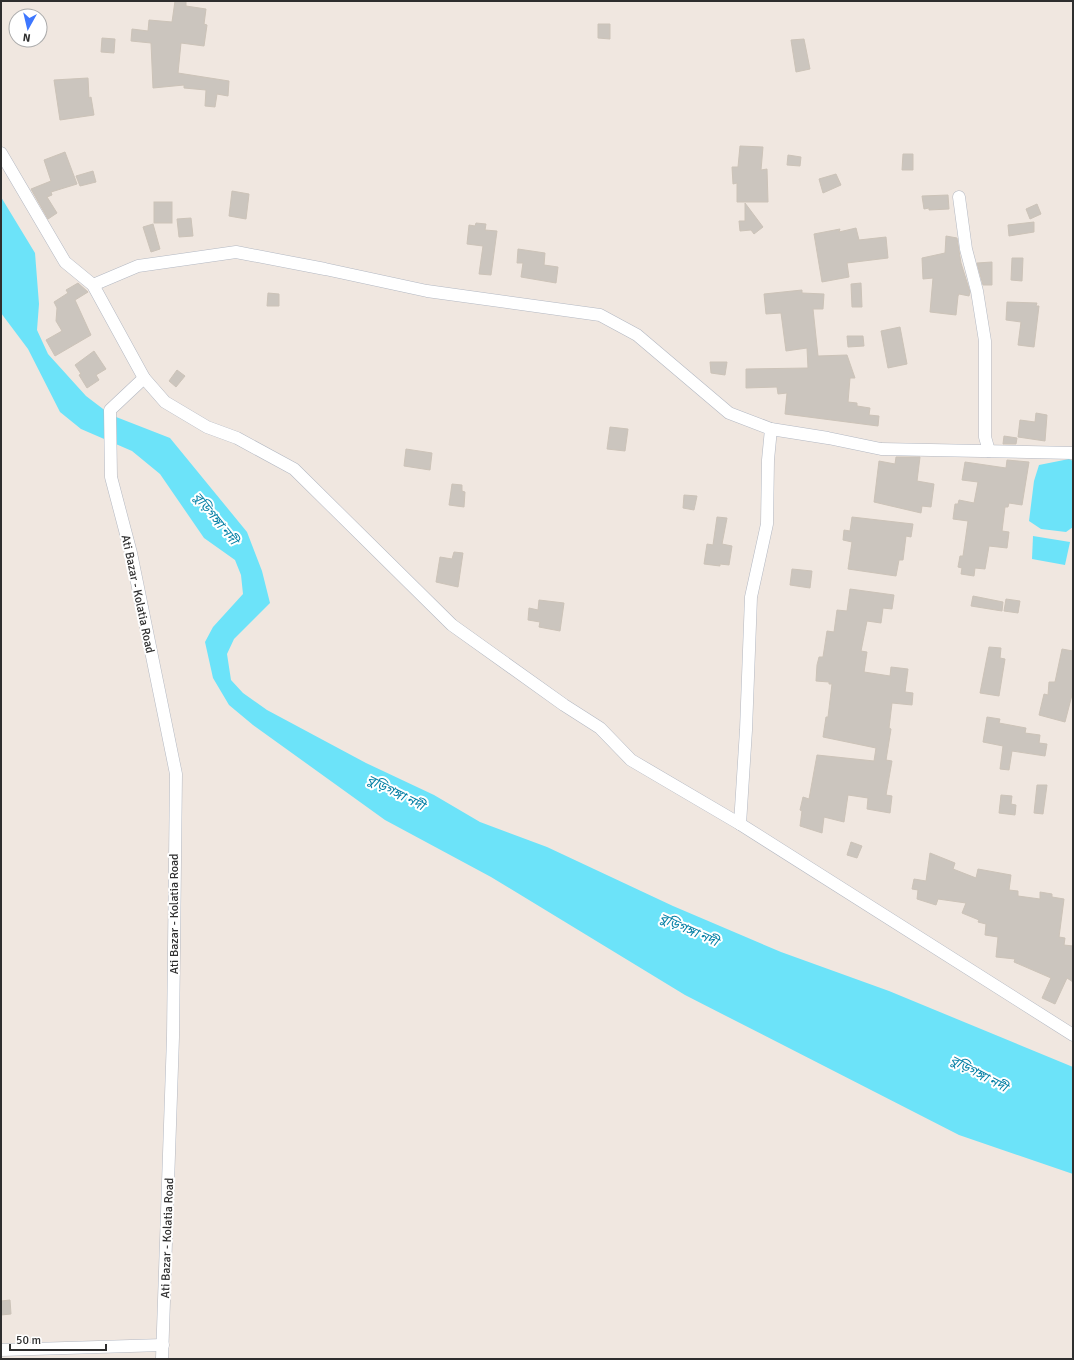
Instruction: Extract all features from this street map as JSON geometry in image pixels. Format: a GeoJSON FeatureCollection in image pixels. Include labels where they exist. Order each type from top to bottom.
{"type":"FeatureCollection","features":[{"type":"Feature","properties":{"kind":"street"},"geometry":{"type":"LineString","coordinates":[[1,153],[65,262],[93,285],[144,378],[165,402],[207,427],[237,438],[294,469],[452,625],[564,705],[600,728],[631,760],[740,824],[1073,1035]]}},
{"type":"Feature","properties":{"kind":"street"},"geometry":{"type":"LineString","coordinates":[[959,197],[966,249],[977,292],[985,341],[985,437],[989,451]]}},
{"type":"Feature","properties":{"kind":"street"},"geometry":{"type":"LineString","coordinates":[[93,285],[138,266],[236,252],[326,269],[426,291],[600,315],[638,334],[729,414],[771,429],[828,438],[882,449],[1073,453]]}},
{"type":"Feature","properties":{"kind":"street","name":"Ati Bazar - Kolatia Road"},"geometry":{"type":"LineString","coordinates":[[144,378],[110,410],[111,477],[131,553],[176,774],[173,1037],[162,1359]]}},
{"type":"Feature","properties":{"kind":"street"},"geometry":{"type":"LineString","coordinates":[[740,824],[746,730],[751,597],[767,524],[768,460],[771,429]]}},
{"type":"Feature","properties":{"kind":"street"},"geometry":{"type":"LineString","coordinates":[[1,1350],[163,1345]]}},
{"type":"Feature","properties":{"kind":"water","name":"বুড়িগঙ্গা নদী"},"geometry":{"type":"Polygon","coordinates":[[[1,197],[35,253],[39,304],[37,330],[48,354],[86,396],[111,415],[170,438],[247,532],[262,571],[270,603],[234,639],[227,654],[231,680],[243,693],[267,710],[366,763],[434,795],[480,822],[547,847],[673,906],[781,952],[889,991],[1073,1067],[1073,1174],[959,1135],[685,995],[491,877],[385,820],[253,725],[229,705],[213,678],[205,642],[213,627],[243,594],[241,575],[235,560],[204,538],[160,474],[132,451],[81,429],[60,412],[28,349],[1,313],[1,197]]]}},
{"type":"Feature","properties":{"kind":"water"},"geometry":{"type":"Polygon","coordinates":[[[1069,459],[1073,461],[1073,527],[1066,532],[1041,529],[1029,521],[1034,481],[1039,465],[1069,459]]]}},
{"type":"Feature","properties":{"kind":"water"},"geometry":{"type":"Polygon","coordinates":[[[1033,536],[1070,542],[1065,565],[1032,559],[1033,536]]]}},
{"type":"Feature","properties":{"kind":"building"},"geometry":{"type":"Polygon","coordinates":[[[175,1],[186,1],[186,6],[206,9],[204,24],[207,25],[204,46],[181,43],[178,73],[229,81],[228,96],[217,94],[215,107],[205,106],[206,90],[184,88],[184,85],[153,88],[151,43],[131,41],[132,29],[148,31],[149,20],[172,22],[175,1]]]}},
{"type":"Feature","properties":{"kind":"building"},"geometry":{"type":"Polygon","coordinates":[[[598,24],[610,24],[610,39],[598,38],[598,24]]]}},
{"type":"Feature","properties":{"kind":"building"},"geometry":{"type":"Polygon","coordinates":[[[102,38],[115,39],[114,53],[101,52],[102,38]]]}},
{"type":"Feature","properties":{"kind":"building"},"geometry":{"type":"Polygon","coordinates":[[[804,39],[810,69],[796,72],[791,40],[804,39]]]}},
{"type":"Feature","properties":{"kind":"building"},"geometry":{"type":"Polygon","coordinates":[[[88,78],[89,98],[91,97],[94,115],[60,120],[54,80],[88,78]]]}},
{"type":"Feature","properties":{"kind":"building"},"geometry":{"type":"Polygon","coordinates":[[[740,146],[763,147],[761,170],[767,169],[768,202],[737,202],[737,183],[733,184],[732,167],[738,167],[740,146]]]}},
{"type":"Feature","properties":{"kind":"building"},"geometry":{"type":"Polygon","coordinates":[[[65,152],[77,184],[51,192],[52,195],[47,197],[57,213],[48,219],[31,189],[51,181],[44,160],[65,152]]]}},
{"type":"Feature","properties":{"kind":"building"},"geometry":{"type":"Polygon","coordinates":[[[903,154],[913,154],[913,170],[902,170],[903,154]]]}},
{"type":"Feature","properties":{"kind":"building"},"geometry":{"type":"Polygon","coordinates":[[[788,155],[801,157],[800,166],[787,165],[788,155]]]}},
{"type":"Feature","properties":{"kind":"building"},"geometry":{"type":"Polygon","coordinates":[[[93,171],[96,182],[80,186],[76,176],[93,171]]]}},
{"type":"Feature","properties":{"kind":"building"},"geometry":{"type":"Polygon","coordinates":[[[836,174],[841,185],[823,193],[819,179],[836,174]]]}},
{"type":"Feature","properties":{"kind":"building"},"geometry":{"type":"Polygon","coordinates":[[[232,191],[249,194],[246,219],[229,216],[232,191]]]}},
{"type":"Feature","properties":{"kind":"building"},"geometry":{"type":"Polygon","coordinates":[[[948,195],[949,209],[924,209],[922,196],[948,195]]]}},
{"type":"Feature","properties":{"kind":"building"},"geometry":{"type":"Polygon","coordinates":[[[154,202],[172,202],[172,223],[154,223],[154,202]]]}},
{"type":"Feature","properties":{"kind":"building"},"geometry":{"type":"Polygon","coordinates":[[[745,203],[763,227],[754,234],[751,230],[740,231],[739,221],[745,221],[745,203]]]}},
{"type":"Feature","properties":{"kind":"building"},"geometry":{"type":"Polygon","coordinates":[[[1037,204],[1041,214],[1030,219],[1026,209],[1037,204]]]}},
{"type":"Feature","properties":{"kind":"building"},"geometry":{"type":"Polygon","coordinates":[[[191,218],[193,236],[179,237],[177,219],[191,218]]]}},
{"type":"Feature","properties":{"kind":"building"},"geometry":{"type":"Polygon","coordinates":[[[1034,222],[1034,232],[1009,236],[1008,225],[1034,222]]]}},
{"type":"Feature","properties":{"kind":"building"},"geometry":{"type":"Polygon","coordinates":[[[476,223],[486,224],[485,230],[497,231],[491,275],[479,274],[483,246],[467,244],[469,225],[475,226],[476,223]]]}},
{"type":"Feature","properties":{"kind":"building"},"geometry":{"type":"Polygon","coordinates":[[[153,224],[160,249],[151,252],[143,227],[153,224]]]}},
{"type":"Feature","properties":{"kind":"building"},"geometry":{"type":"Polygon","coordinates":[[[856,228],[859,240],[886,237],[888,258],[847,263],[849,277],[822,282],[814,234],[840,229],[839,232],[856,228]]]}},
{"type":"Feature","properties":{"kind":"building"},"geometry":{"type":"Polygon","coordinates":[[[946,236],[957,238],[961,263],[970,292],[969,296],[959,294],[956,315],[930,312],[933,278],[923,279],[922,258],[945,253],[946,236]]]}},
{"type":"Feature","properties":{"kind":"building"},"geometry":{"type":"Polygon","coordinates":[[[518,249],[545,253],[544,265],[558,267],[556,283],[521,277],[523,263],[517,263],[518,249]]]}},
{"type":"Feature","properties":{"kind":"building"},"geometry":{"type":"Polygon","coordinates":[[[1012,258],[1023,258],[1022,281],[1011,280],[1012,258]]]}},
{"type":"Feature","properties":{"kind":"building"},"geometry":{"type":"Polygon","coordinates":[[[992,262],[992,285],[983,285],[977,263],[992,262]]]}},
{"type":"Feature","properties":{"kind":"building"},"geometry":{"type":"Polygon","coordinates":[[[78,283],[88,292],[75,300],[91,335],[55,356],[46,340],[62,331],[56,321],[57,308],[54,302],[68,293],[66,290],[78,283]]]}},
{"type":"Feature","properties":{"kind":"building"},"geometry":{"type":"Polygon","coordinates":[[[861,283],[862,307],[852,307],[851,284],[861,283]]]}},
{"type":"Feature","properties":{"kind":"building"},"geometry":{"type":"Polygon","coordinates":[[[802,290],[802,293],[824,294],[823,309],[813,309],[818,356],[847,355],[855,378],[850,378],[848,402],[857,403],[857,406],[870,408],[869,415],[879,416],[878,426],[785,414],[787,393],[778,394],[777,387],[746,388],[746,369],[808,368],[807,348],[786,351],[781,313],[766,314],[764,294],[802,290]]]}},
{"type":"Feature","properties":{"kind":"building"},"geometry":{"type":"Polygon","coordinates":[[[268,293],[279,294],[279,306],[267,306],[268,293]]]}},
{"type":"Feature","properties":{"kind":"building"},"geometry":{"type":"Polygon","coordinates":[[[1007,302],[1037,303],[1036,306],[1039,306],[1034,347],[1018,345],[1021,322],[1006,320],[1007,302]]]}},
{"type":"Feature","properties":{"kind":"building"},"geometry":{"type":"Polygon","coordinates":[[[900,327],[907,364],[888,368],[881,331],[900,327]]]}},
{"type":"Feature","properties":{"kind":"building"},"geometry":{"type":"Polygon","coordinates":[[[847,336],[863,336],[864,346],[848,347],[847,336]]]}},
{"type":"Feature","properties":{"kind":"building"},"geometry":{"type":"Polygon","coordinates":[[[94,351],[106,369],[96,375],[99,380],[87,388],[75,365],[94,351]]]}},
{"type":"Feature","properties":{"kind":"building"},"geometry":{"type":"Polygon","coordinates":[[[710,362],[727,362],[725,375],[711,373],[710,362]]]}},
{"type":"Feature","properties":{"kind":"building"},"geometry":{"type":"Polygon","coordinates":[[[177,370],[185,376],[176,387],[169,381],[177,370]]]}},
{"type":"Feature","properties":{"kind":"building"},"geometry":{"type":"Polygon","coordinates":[[[1036,413],[1047,415],[1045,441],[1018,437],[1020,420],[1035,422],[1036,413]]]}},
{"type":"Feature","properties":{"kind":"building"},"geometry":{"type":"Polygon","coordinates":[[[610,427],[628,429],[625,451],[607,449],[610,427]]]}},
{"type":"Feature","properties":{"kind":"building"},"geometry":{"type":"Polygon","coordinates":[[[1004,436],[1017,438],[1016,444],[1003,444],[1004,436]]]}},
{"type":"Feature","properties":{"kind":"building"},"geometry":{"type":"Polygon","coordinates":[[[406,449],[432,453],[430,470],[404,466],[406,449]]]}},
{"type":"Feature","properties":{"kind":"building"},"geometry":{"type":"Polygon","coordinates":[[[896,457],[920,457],[917,481],[934,484],[931,507],[922,506],[921,513],[874,502],[879,461],[895,464],[896,457]]]}},
{"type":"Feature","properties":{"kind":"building"},"geometry":{"type":"Polygon","coordinates":[[[1007,460],[1029,462],[1022,505],[1009,503],[1008,507],[1005,507],[1002,531],[1009,532],[1007,548],[989,546],[985,569],[975,568],[974,576],[961,574],[962,568],[958,567],[960,556],[963,556],[968,521],[953,519],[955,504],[958,504],[959,500],[974,503],[978,482],[962,480],[965,462],[1006,468],[1007,460]]]}},
{"type":"Feature","properties":{"kind":"building"},"geometry":{"type":"Polygon","coordinates":[[[452,484],[462,485],[462,491],[465,492],[464,507],[449,505],[452,484]]]}},
{"type":"Feature","properties":{"kind":"building"},"geometry":{"type":"Polygon","coordinates":[[[684,495],[697,496],[694,510],[683,508],[684,495]]]}},
{"type":"Feature","properties":{"kind":"building"},"geometry":{"type":"Polygon","coordinates":[[[717,517],[727,518],[722,544],[732,546],[729,565],[720,564],[720,566],[704,564],[707,544],[713,545],[717,517]]]}},
{"type":"Feature","properties":{"kind":"building"},"geometry":{"type":"Polygon","coordinates":[[[852,517],[913,524],[911,537],[906,536],[903,560],[899,560],[896,576],[848,569],[852,542],[843,540],[844,530],[850,531],[852,517]]]}},
{"type":"Feature","properties":{"kind":"building"},"geometry":{"type":"Polygon","coordinates":[[[454,552],[463,553],[458,587],[436,582],[440,557],[452,559],[454,552]]]}},
{"type":"Feature","properties":{"kind":"building"},"geometry":{"type":"Polygon","coordinates":[[[792,569],[812,571],[810,588],[790,585],[792,569]]]}},
{"type":"Feature","properties":{"kind":"building"},"geometry":{"type":"Polygon","coordinates":[[[850,589],[894,595],[892,609],[883,608],[881,623],[867,621],[861,651],[867,652],[864,672],[890,676],[891,667],[908,669],[905,692],[913,693],[912,705],[892,703],[889,728],[891,729],[886,760],[892,761],[886,795],[892,796],[890,813],[867,809],[868,798],[848,795],[844,822],[824,817],[822,833],[800,826],[802,811],[800,810],[803,797],[809,799],[817,755],[874,761],[876,748],[823,737],[826,717],[828,717],[832,684],[829,684],[829,682],[816,681],[817,665],[819,657],[823,657],[827,631],[834,632],[837,610],[847,611],[850,589]]]}},
{"type":"Feature","properties":{"kind":"building"},"geometry":{"type":"Polygon","coordinates":[[[973,596],[1003,602],[1002,611],[971,606],[973,596]]]}},
{"type":"Feature","properties":{"kind":"building"},"geometry":{"type":"Polygon","coordinates":[[[1006,599],[1020,601],[1018,613],[1004,611],[1006,599]]]}},
{"type":"Feature","properties":{"kind":"building"},"geometry":{"type":"Polygon","coordinates":[[[539,600],[564,603],[560,631],[539,627],[540,622],[528,620],[529,608],[538,610],[539,600]]]}},
{"type":"Feature","properties":{"kind":"building"},"geometry":{"type":"Polygon","coordinates":[[[989,647],[1001,648],[1000,658],[1005,659],[999,696],[980,693],[989,647]]]}},
{"type":"Feature","properties":{"kind":"building"},"geometry":{"type":"Polygon","coordinates":[[[1062,649],[1073,651],[1073,691],[1065,722],[1039,715],[1044,694],[1048,695],[1049,682],[1055,682],[1062,649]]]}},
{"type":"Feature","properties":{"kind":"building"},"geometry":{"type":"Polygon","coordinates":[[[987,717],[1000,719],[999,723],[1026,728],[1025,733],[1040,735],[1039,743],[1047,744],[1045,756],[1012,751],[1009,770],[1000,769],[1003,746],[983,742],[987,717]]]}},
{"type":"Feature","properties":{"kind":"building"},"geometry":{"type":"Polygon","coordinates":[[[1037,785],[1047,785],[1043,814],[1034,813],[1037,785]]]}},
{"type":"Feature","properties":{"kind":"building"},"geometry":{"type":"Polygon","coordinates":[[[1001,795],[1012,796],[1011,804],[1016,805],[1015,815],[999,813],[1001,795]]]}},
{"type":"Feature","properties":{"kind":"building"},"geometry":{"type":"Polygon","coordinates":[[[851,842],[862,846],[857,858],[847,855],[851,842]]]}},
{"type":"Feature","properties":{"kind":"building"},"geometry":{"type":"Polygon","coordinates":[[[930,853],[955,863],[953,869],[976,878],[978,869],[1011,875],[1009,890],[1018,891],[1018,896],[1040,899],[1040,892],[1052,894],[1052,897],[1064,899],[1059,937],[1065,938],[1064,945],[1073,946],[1073,982],[1067,978],[1055,1004],[1042,998],[1051,978],[1014,962],[1015,959],[996,957],[998,937],[985,935],[986,924],[978,922],[979,920],[962,913],[966,903],[938,899],[936,905],[917,899],[918,890],[912,889],[914,879],[926,881],[930,853]]]}},
{"type":"Feature","properties":{"kind":"building"},"geometry":{"type":"Polygon","coordinates":[[[10,1300],[11,1314],[1,1315],[1,1301],[10,1300]]]}}]}
